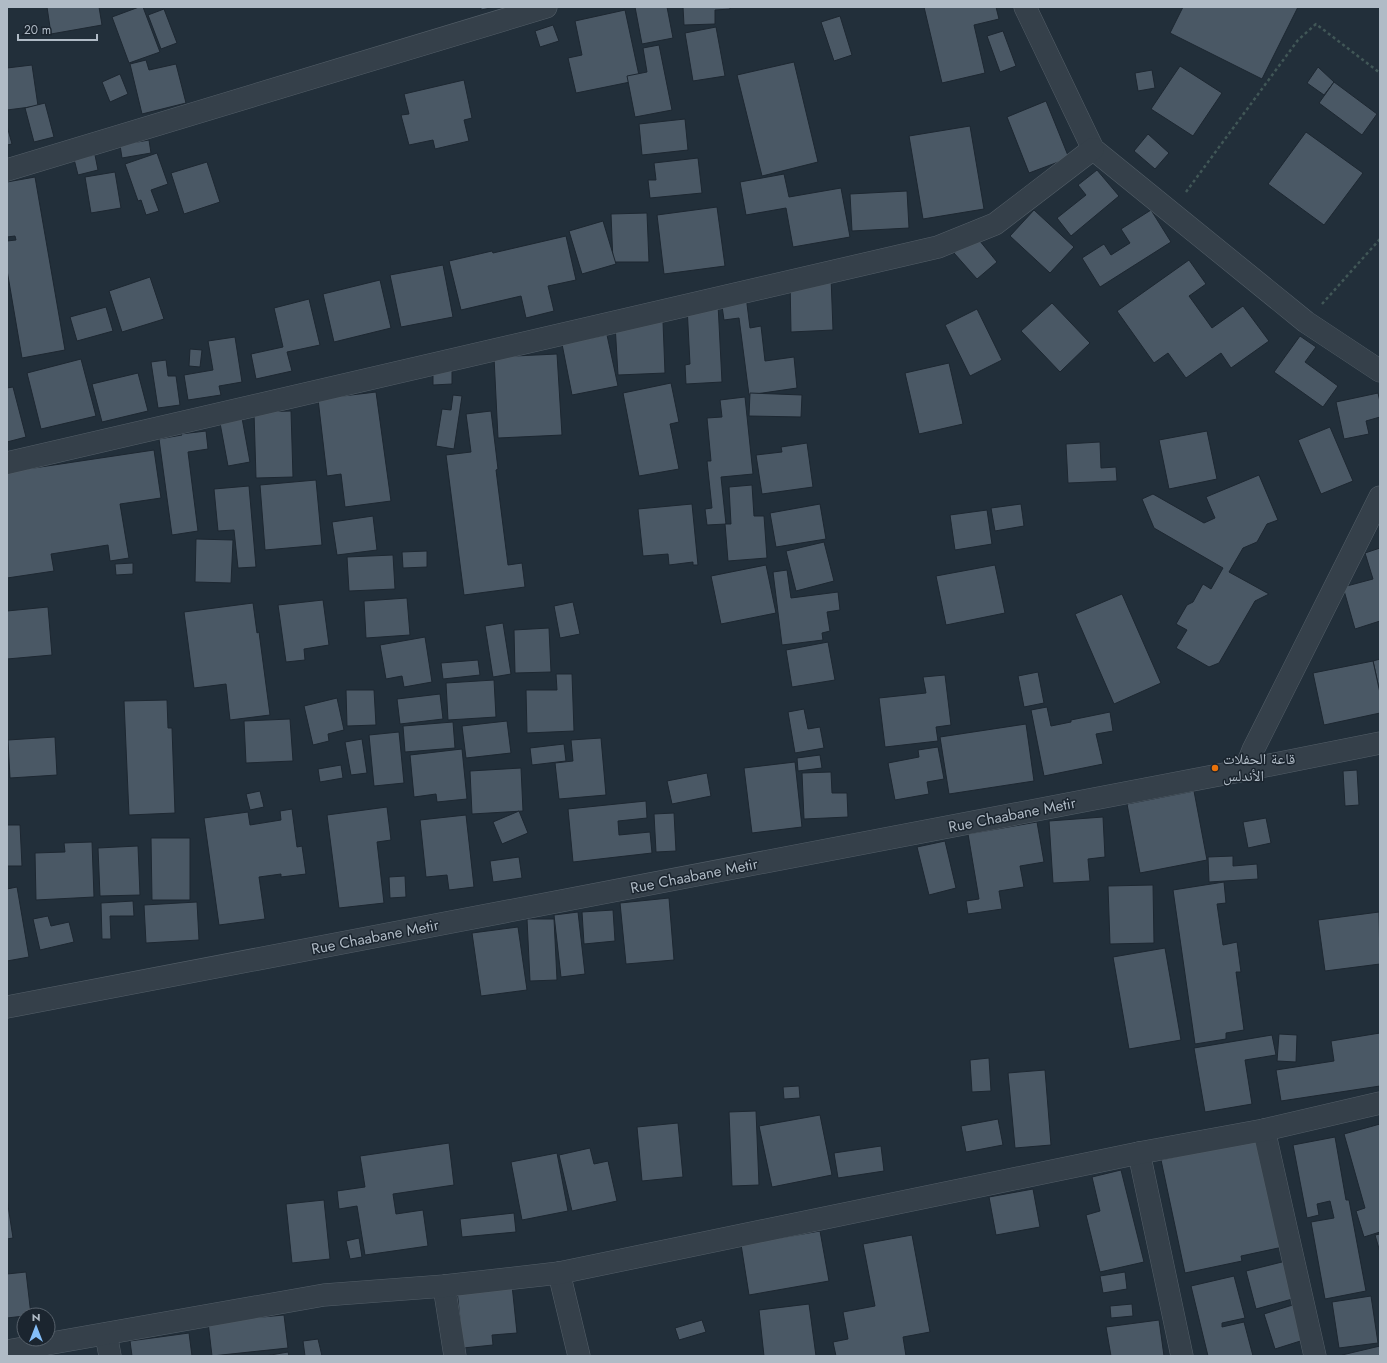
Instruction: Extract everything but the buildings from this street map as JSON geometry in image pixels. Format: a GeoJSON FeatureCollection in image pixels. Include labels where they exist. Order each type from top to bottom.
{"type":"FeatureCollection","features":[{"type":"Feature","properties":{"kind":"street"},"geometry":{"type":"LineString","coordinates":[[7,170],[546,7]]}},
{"type":"Feature","properties":{"kind":"street"},"geometry":{"type":"LineString","coordinates":[[1025,7],[1093,149],[1306,322],[1380,371]]}},
{"type":"Feature","properties":{"kind":"street"},"geometry":{"type":"LineString","coordinates":[[7,463],[938,247],[995,224],[1093,149]]}},
{"type":"Feature","properties":{"kind":"street"},"geometry":{"type":"LineString","coordinates":[[1245,770],[1253,750],[1380,497]]}},
{"type":"Feature","properties":{"kind":"street","name":"Rue Chaabane Metir"},"geometry":{"type":"LineString","coordinates":[[7,1007],[1380,743]]}},
{"type":"Feature","properties":{"kind":"street"},"geometry":{"type":"LineString","coordinates":[[7,1351],[324,1295],[444,1286],[559,1273],[1139,1153],[1264,1130],[1380,1103]]}},
{"type":"Feature","properties":{"kind":"street"},"geometry":{"type":"LineString","coordinates":[[1264,1130],[1315,1356]]}},
{"type":"Feature","properties":{"kind":"street"},"geometry":{"type":"LineString","coordinates":[[1139,1153],[1182,1356]]}},
{"type":"Feature","properties":{"kind":"street"},"geometry":{"type":"LineString","coordinates":[[559,1273],[579,1356]]}},
{"type":"Feature","properties":{"kind":"street"},"geometry":{"type":"LineString","coordinates":[[444,1286],[455,1356]]}},
{"type":"Feature","properties":{"kind":"street"},"geometry":{"type":"LineString","coordinates":[[106,1334],[110,1356]]}},
{"type":"Feature","properties":{"kind":"path"},"geometry":{"type":"LineString","coordinates":[[1171,213],[1298,40],[1316,24],[1380,73]]}},
{"type":"Feature","properties":{"kind":"path"},"geometry":{"type":"LineString","coordinates":[[1306,322],[1380,239]]}},
{"type":"Feature","properties":{"kind":"place","name":"قاعة الحفلات الأندلس"},"geometry":{"type":"Point","coordinates":[1215,768]}}]}
